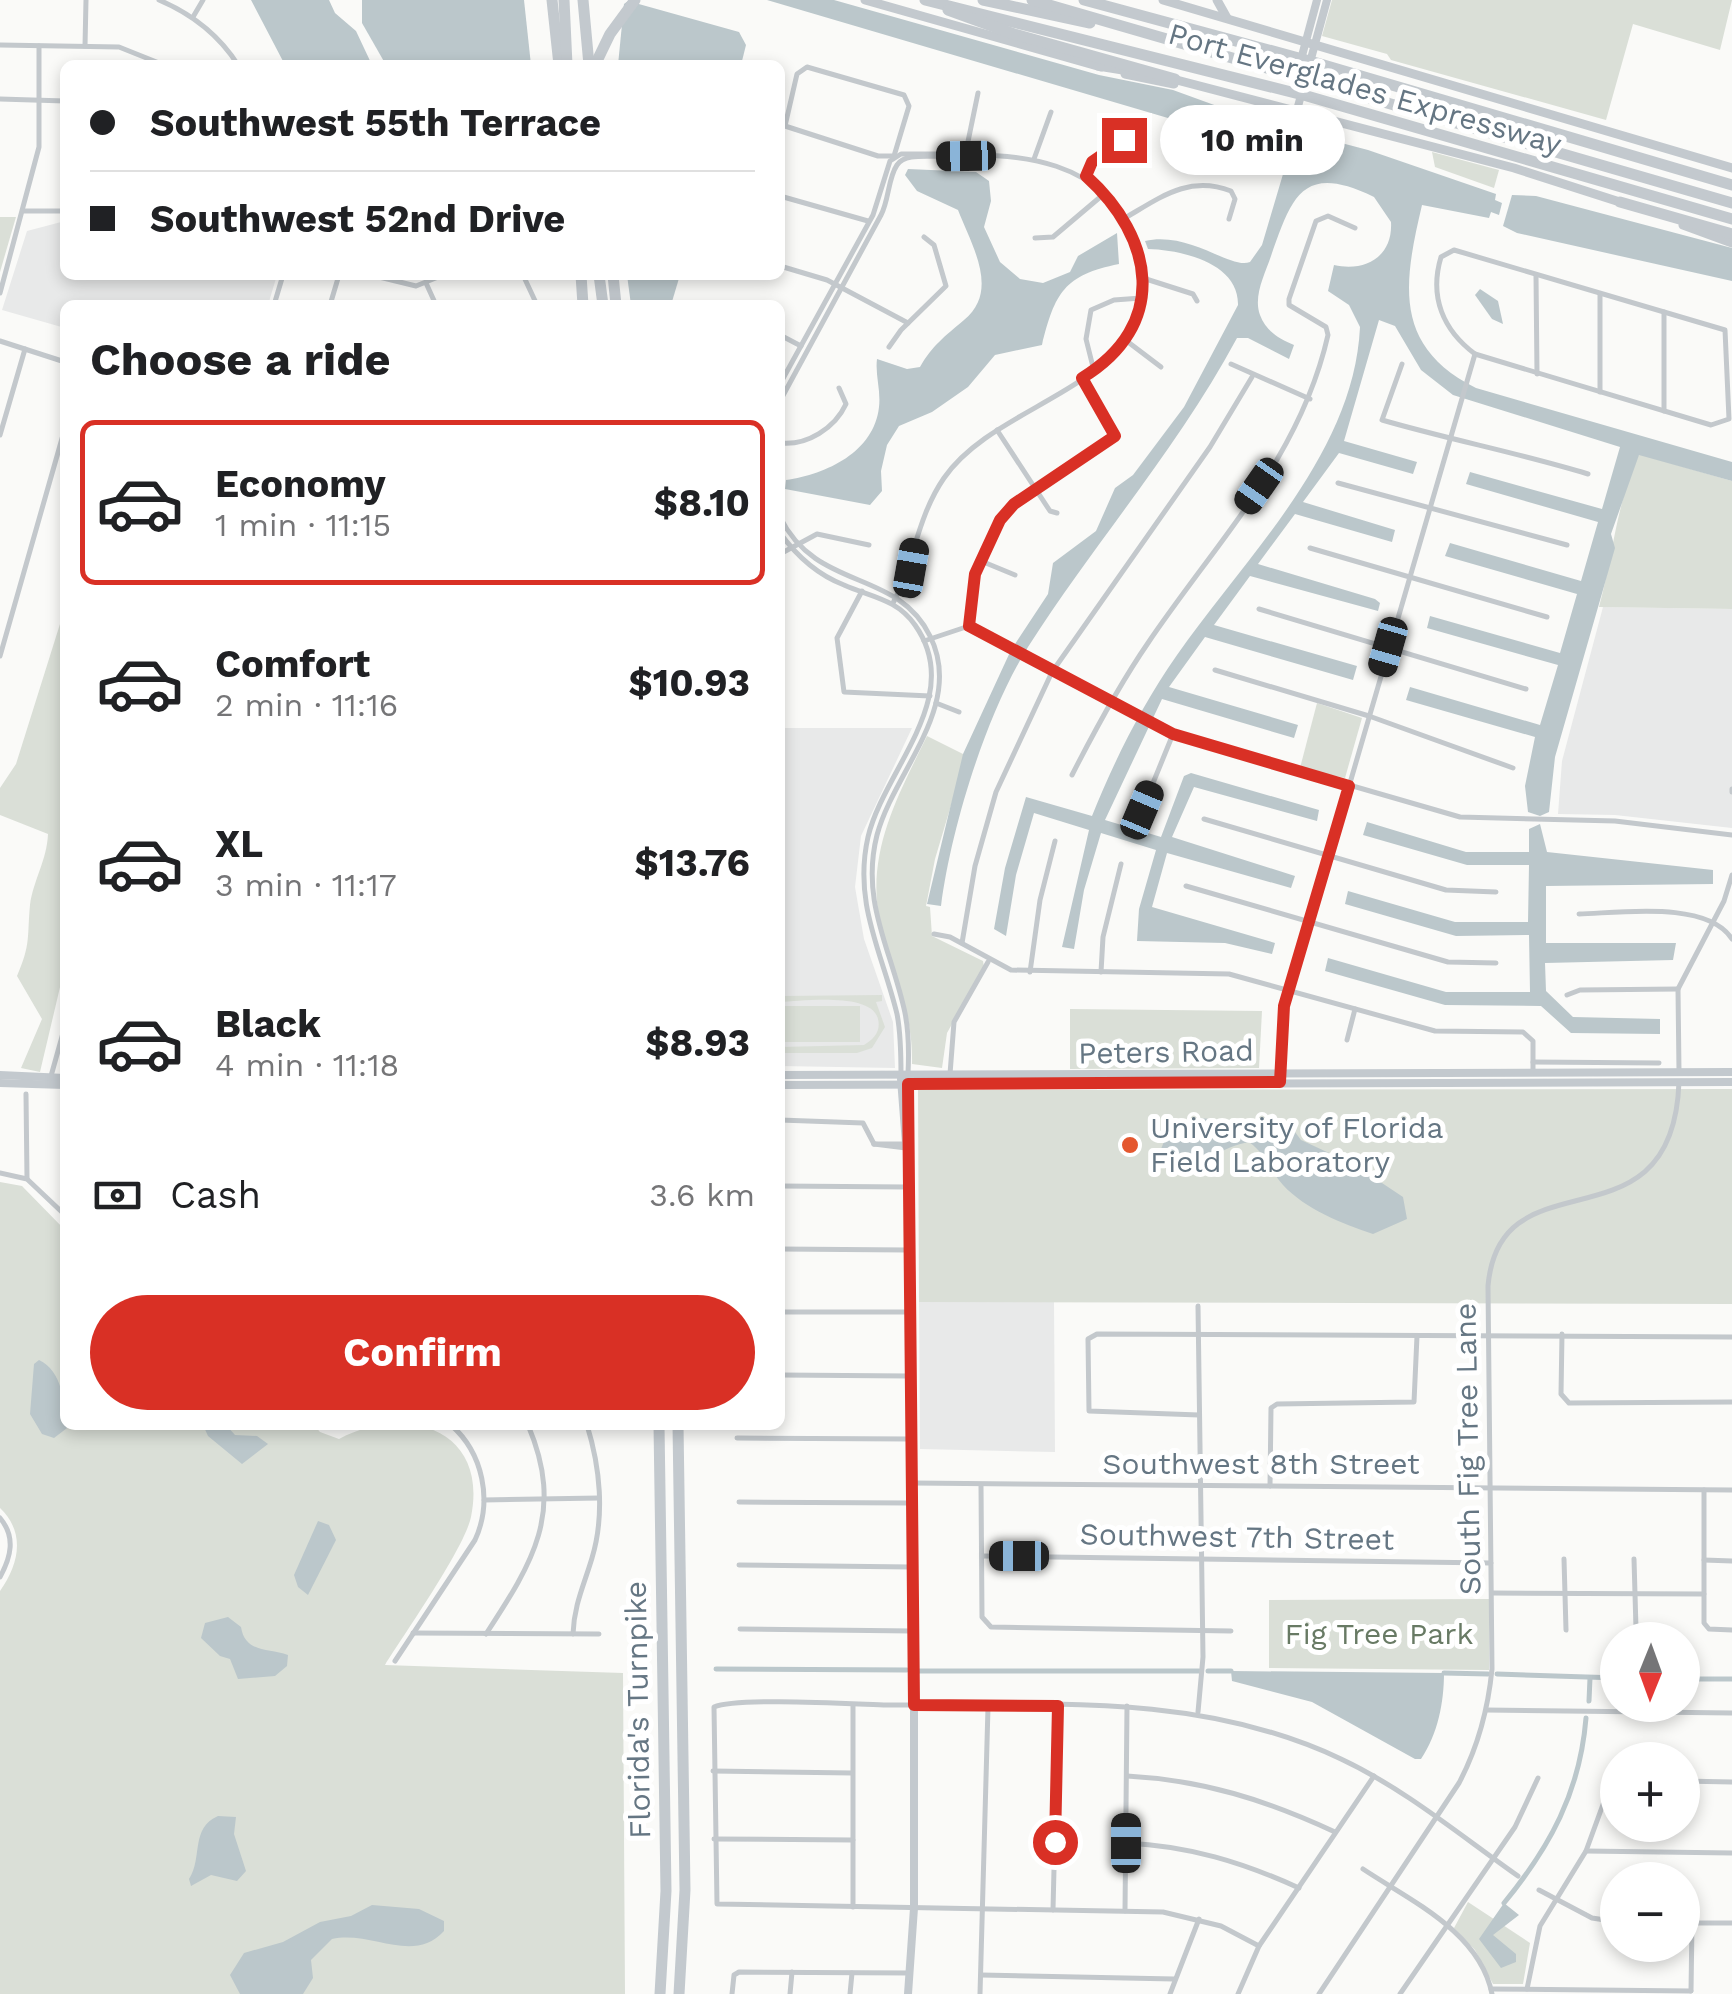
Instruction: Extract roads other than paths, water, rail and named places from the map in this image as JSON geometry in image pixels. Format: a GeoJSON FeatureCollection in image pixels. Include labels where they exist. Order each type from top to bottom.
{"type":"FeatureCollection","features":[{"type":"Feature","properties":{"kind":"highway"},"geometry":{"type":"LineString","coordinates":[[552,0],[562,60]]}},
{"type":"Feature","properties":{"kind":"highway"},"geometry":{"type":"LineString","coordinates":[[563,60],[564,0]]}},
{"type":"Feature","properties":{"kind":"highway"},"geometry":{"type":"LineString","coordinates":[[583,0],[591,60]]}},
{"type":"Feature","properties":{"kind":"highway"},"geometry":{"type":"LineString","coordinates":[[595,60],[635,0]]}},
{"type":"Feature","properties":{"kind":"highway"},"geometry":{"type":"LineString","coordinates":[[984,0],[1250,62]]}},
{"type":"Feature","properties":{"kind":"highway"},"geometry":{"type":"LineString","coordinates":[[1032,0],[1732,203]]}},
{"type":"Feature","properties":{"kind":"highway","name":"Port Everglades Expressway"},"geometry":{"type":"LineString","coordinates":[[1084,0],[1317,62],[1732,185]]}},
{"type":"Feature","properties":{"kind":"highway"},"geometry":{"type":"LineString","coordinates":[[1111,0],[1128,9]]}},
{"type":"Feature","properties":{"kind":"highway"},"geometry":{"type":"LineString","coordinates":[[930,2],[961,18],[1175,79]]}},
{"type":"Feature","properties":{"kind":"highway","name":"Port Everglades Expressway"},"geometry":{"type":"LineString","coordinates":[[930,2],[1307,96],[1732,219]]}},
{"type":"Feature","properties":{"kind":"highway"},"geometry":{"type":"LineString","coordinates":[[1620,202],[1732,234]]}},
{"type":"Feature","properties":{"kind":"highway","name":"Florida's Turnpike"},"geometry":{"type":"LineString","coordinates":[[659,1430],[666,1872],[660,1994]]}},
{"type":"Feature","properties":{"kind":"highway","name":"Florida's Turnpike"},"geometry":{"type":"LineString","coordinates":[[678,1430],[684,1890],[679,1994]]}},
{"type":"Feature","properties":{"kind":"main road"},"geometry":{"type":"LineString","coordinates":[[865,0],[1098,66],[1429,145]]}},
{"type":"Feature","properties":{"kind":"main road"},"geometry":{"type":"LineString","coordinates":[[1163,0],[1732,168]]}},
{"type":"Feature","properties":{"kind":"main road"},"geometry":{"type":"LineString","coordinates":[[1217,0],[1227,18]]}},
{"type":"Feature","properties":{"kind":"main road"},"geometry":{"type":"LineString","coordinates":[[1293,109],[1317,0]]}},
{"type":"Feature","properties":{"kind":"main road"},"geometry":{"type":"LineString","coordinates":[[1310,43],[1327,0]]}},
{"type":"Feature","properties":{"kind":"main road"},"geometry":{"type":"LineString","coordinates":[[1098,66],[1175,79],[1429,145],[1620,202],[1732,243]]}},
{"type":"Feature","properties":{"kind":"main road","name":"Peters Road"},"geometry":{"type":"LineString","coordinates":[[785,1075],[905,1079],[1533,1078],[1679,1077],[1732,1072]]}},
{"type":"Feature","properties":{"kind":"main road","name":"Peters Road"},"geometry":{"type":"LineString","coordinates":[[785,1085],[950,1074],[1280,1078]]}},
{"type":"Feature","properties":{"kind":"main road"},"geometry":{"type":"LineString","coordinates":[[0,1075],[50,1081]]}},
{"type":"Feature","properties":{"kind":"main road","name":"Peters Road"},"geometry":{"type":"LineString","coordinates":[[1679,1077],[1732,1082]]}},
{"type":"Feature","properties":{"kind":"main road"},"geometry":{"type":"LineString","coordinates":[[905,1079],[914,1705],[914,1908],[908,1994]]}},
{"type":"Feature","properties":{"kind":"main road"},"geometry":{"type":"LineString","coordinates":[[0,1083],[60,1081]]}},
{"type":"Feature","properties":{"kind":"street"},"geometry":{"type":"LineString","coordinates":[[86,0],[86,46]]}},
{"type":"Feature","properties":{"kind":"street"},"geometry":{"type":"LineString","coordinates":[[159,0],[193,16],[220,40],[234,60]]}},
{"type":"Feature","properties":{"kind":"street"},"geometry":{"type":"LineString","coordinates":[[193,16],[203,0]]}},
{"type":"Feature","properties":{"kind":"street"},"geometry":{"type":"LineString","coordinates":[[0,45],[136,50],[155,60]]}},
{"type":"Feature","properties":{"kind":"street"},"geometry":{"type":"LineString","coordinates":[[0,292],[39,148],[39,46]]}},
{"type":"Feature","properties":{"kind":"street"},"geometry":{"type":"LineString","coordinates":[[872,223],[886,170],[894,156],[900,137],[908,99],[801,69],[785,126],[878,156],[894,156],[918,153],[1034,159],[1086,176],[1125,218],[1146,279],[1128,342],[1094,371],[997,430],[944,477],[924,514],[911,568],[895,600]]}},
{"type":"Feature","properties":{"kind":"street"},"geometry":{"type":"LineString","coordinates":[[966,156],[978,92]]}},
{"type":"Feature","properties":{"kind":"street"},"geometry":{"type":"LineString","coordinates":[[0,100],[60,101]]}},
{"type":"Feature","properties":{"kind":"street"},"geometry":{"type":"LineString","coordinates":[[1034,159],[1051,112]]}},
{"type":"Feature","properties":{"kind":"street"},"geometry":{"type":"LineString","coordinates":[[900,137],[904,146],[918,153]]}},
{"type":"Feature","properties":{"kind":"street"},"geometry":{"type":"LineString","coordinates":[[1086,176],[1092,162],[1124,140]]}},
{"type":"Feature","properties":{"kind":"street"},"geometry":{"type":"LineString","coordinates":[[878,156],[886,170]]}},
{"type":"Feature","properties":{"kind":"street"},"geometry":{"type":"LineString","coordinates":[[785,390],[872,223],[888,202],[898,162],[944,156]]}},
{"type":"Feature","properties":{"kind":"street"},"geometry":{"type":"LineString","coordinates":[[1125,218],[1176,189],[1202,183],[1231,192],[1235,198],[1229,219]]}},
{"type":"Feature","properties":{"kind":"street"},"geometry":{"type":"LineString","coordinates":[[1035,238],[1052,237],[1105,194]]}},
{"type":"Feature","properties":{"kind":"street"},"geometry":{"type":"LineString","coordinates":[[785,197],[872,223]]}},
{"type":"Feature","properties":{"kind":"street"},"geometry":{"type":"LineString","coordinates":[[24,211],[60,212]]}},
{"type":"Feature","properties":{"kind":"street"},"geometry":{"type":"LineString","coordinates":[[1072,776],[1109,702],[1282,455],[1310,398],[1328,334],[1326,327],[1289,306],[1289,299],[1316,220],[1328,216],[1355,228]]}},
{"type":"Feature","properties":{"kind":"street"},"geometry":{"type":"LineString","coordinates":[[890,347],[908,322],[946,286],[934,244],[924,237]]}},
{"type":"Feature","properties":{"kind":"street"},"geometry":{"type":"LineString","coordinates":[[1454,250],[1536,275],[1724,330],[1729,419],[1723,424],[1664,411],[1537,374],[1476,354],[1454,338],[1435,291],[1442,257],[1454,250]]}},
{"type":"Feature","properties":{"kind":"street"},"geometry":{"type":"LineString","coordinates":[[785,268],[838,286],[908,322]]}},
{"type":"Feature","properties":{"kind":"street"},"geometry":{"type":"LineString","coordinates":[[1536,275],[1537,374]]}},
{"type":"Feature","properties":{"kind":"street"},"geometry":{"type":"LineString","coordinates":[[1146,279],[1192,294],[1197,301]]}},
{"type":"Feature","properties":{"kind":"street"},"geometry":{"type":"LineString","coordinates":[[391,280],[416,286],[432,280]]}},
{"type":"Feature","properties":{"kind":"street"},"geometry":{"type":"LineString","coordinates":[[426,283],[434,300]]}},
{"type":"Feature","properties":{"kind":"street"},"geometry":{"type":"LineString","coordinates":[[1600,294],[1600,392]]}},
{"type":"Feature","properties":{"kind":"street"},"geometry":{"type":"LineString","coordinates":[[1094,371],[1086,339],[1091,310],[1114,300],[1141,298]]}},
{"type":"Feature","properties":{"kind":"street"},"geometry":{"type":"LineString","coordinates":[[1664,312],[1664,411]]}},
{"type":"Feature","properties":{"kind":"street"},"geometry":{"type":"LineString","coordinates":[[785,338],[804,348]]}},
{"type":"Feature","properties":{"kind":"street"},"geometry":{"type":"LineString","coordinates":[[0,342],[60,360]]}},
{"type":"Feature","properties":{"kind":"street"},"geometry":{"type":"LineString","coordinates":[[1128,342],[1161,367]]}},
{"type":"Feature","properties":{"kind":"street"},"geometry":{"type":"LineString","coordinates":[[785,376],[804,348]]}},
{"type":"Feature","properties":{"kind":"street"},"geometry":{"type":"LineString","coordinates":[[0,435],[25,349]]}},
{"type":"Feature","properties":{"kind":"street"},"geometry":{"type":"LineString","coordinates":[[1280,1078],[1280,1029],[1308,923],[1476,354]]}},
{"type":"Feature","properties":{"kind":"street"},"geometry":{"type":"LineString","coordinates":[[1231,364],[1310,398]]}},
{"type":"Feature","properties":{"kind":"street"},"geometry":{"type":"LineString","coordinates":[[1402,364],[1382,420],[1449,439],[1487,444],[1588,474]]}},
{"type":"Feature","properties":{"kind":"street"},"geometry":{"type":"LineString","coordinates":[[962,943],[975,866],[996,792],[1052,672],[1210,447],[1252,376]]}},
{"type":"Feature","properties":{"kind":"street"},"geometry":{"type":"LineString","coordinates":[[969,626],[970,594],[980,561],[1000,520],[1014,504],[1115,436],[1082,378]]}},
{"type":"Feature","properties":{"kind":"street"},"geometry":{"type":"LineString","coordinates":[[785,443],[800,442],[834,425],[846,404],[839,388]]}},
{"type":"Feature","properties":{"kind":"street"},"geometry":{"type":"LineString","coordinates":[[997,430],[1050,511],[1057,513]]}},
{"type":"Feature","properties":{"kind":"street"},"geometry":{"type":"LineString","coordinates":[[0,656],[60,445]]}},
{"type":"Feature","properties":{"kind":"street"},"geometry":{"type":"LineString","coordinates":[[1338,483],[1568,545]]}},
{"type":"Feature","properties":{"kind":"street"},"geometry":{"type":"LineString","coordinates":[[785,527],[793,544],[824,575],[895,600]]}},
{"type":"Feature","properties":{"kind":"street"},"geometry":{"type":"LineString","coordinates":[[785,550],[817,534],[869,545]]}},
{"type":"Feature","properties":{"kind":"street"},"geometry":{"type":"LineString","coordinates":[[785,537],[826,568],[895,600],[928,639],[935,699],[876,815],[863,868],[870,935],[899,1024],[905,1079]]}},
{"type":"Feature","properties":{"kind":"street"},"geometry":{"type":"LineString","coordinates":[[1310,548],[1547,617]]}},
{"type":"Feature","properties":{"kind":"street"},"geometry":{"type":"LineString","coordinates":[[980,561],[1014,576]]}},
{"type":"Feature","properties":{"kind":"street"},"geometry":{"type":"LineString","coordinates":[[862,591],[837,638],[844,692],[935,699],[959,712]]}},
{"type":"Feature","properties":{"kind":"street"},"geometry":{"type":"LineString","coordinates":[[1259,609],[1526,689]]}},
{"type":"Feature","properties":{"kind":"street"},"geometry":{"type":"LineString","coordinates":[[928,639],[969,626],[1173,734],[1470,820],[1615,821],[1732,835]]}},
{"type":"Feature","properties":{"kind":"street"},"geometry":{"type":"LineString","coordinates":[[1215,670],[1369,716],[1389,727],[1513,768]]}},
{"type":"Feature","properties":{"kind":"street"},"geometry":{"type":"LineString","coordinates":[[1142,810],[1173,734]]}},
{"type":"Feature","properties":{"kind":"street"},"geometry":{"type":"LineString","coordinates":[[1204,819],[1446,890],[1496,892]]}},
{"type":"Feature","properties":{"kind":"street"},"geometry":{"type":"LineString","coordinates":[[1030,972],[1040,900],[1055,841]]}},
{"type":"Feature","properties":{"kind":"street"},"geometry":{"type":"LineString","coordinates":[[1101,972],[1103,937],[1121,864]]}},
{"type":"Feature","properties":{"kind":"street"},"geometry":{"type":"LineString","coordinates":[[1567,995],[1580,990],[1678,989],[1732,875]]}},
{"type":"Feature","properties":{"kind":"street"},"geometry":{"type":"LineString","coordinates":[[1186,886],[1448,962],[1496,963]]}},
{"type":"Feature","properties":{"kind":"street"},"geometry":{"type":"LineString","coordinates":[[1579,914],[1681,912],[1712,924],[1732,939]]}},
{"type":"Feature","properties":{"kind":"street"},"geometry":{"type":"LineString","coordinates":[[934,934],[962,943],[989,961],[1030,972],[1216,972],[1435,1031],[1522,1032],[1533,1042],[1533,1078]]}},
{"type":"Feature","properties":{"kind":"street"},"geometry":{"type":"LineString","coordinates":[[950,1074],[952,1028],[989,961]]}},
{"type":"Feature","properties":{"kind":"street","name":"South Fig Tree Lane"},"geometry":{"type":"LineString","coordinates":[[1319,1994],[1437,1818],[1473,1755],[1486,1710],[1492,1668],[1489,1272],[1500,1243],[1522,1220],[1540,1210],[1620,1188],[1640,1178],[1670,1142],[1678,1112],[1678,989]]}},
{"type":"Feature","properties":{"kind":"street"},"geometry":{"type":"LineString","coordinates":[[1347,1040],[1355,1009]]}},
{"type":"Feature","properties":{"kind":"street"},"geometry":{"type":"LineString","coordinates":[[50,1081],[60,1044]]}},
{"type":"Feature","properties":{"kind":"street"},"geometry":{"type":"LineString","coordinates":[[1534,1062],[1659,1063]]}},
{"type":"Feature","properties":{"kind":"street"},"geometry":{"type":"LineString","coordinates":[[26,1094],[27,1179]]}},
{"type":"Feature","properties":{"kind":"street"},"geometry":{"type":"LineString","coordinates":[[785,1120],[863,1123],[874,1144],[906,1146]]}},
{"type":"Feature","properties":{"kind":"street"},"geometry":{"type":"LineString","coordinates":[[0,1174],[27,1179],[60,1210]]}},
{"type":"Feature","properties":{"kind":"street"},"geometry":{"type":"LineString","coordinates":[[785,1186],[906,1188]]}},
{"type":"Feature","properties":{"kind":"street"},"geometry":{"type":"LineString","coordinates":[[785,1249],[907,1250]]}},
{"type":"Feature","properties":{"kind":"street"},"geometry":{"type":"LineString","coordinates":[[1198,1306],[1203,1628],[1198,1712]]}},
{"type":"Feature","properties":{"kind":"street"},"geometry":{"type":"LineString","coordinates":[[785,1312],[908,1312]]}},
{"type":"Feature","properties":{"kind":"street"},"geometry":{"type":"LineString","coordinates":[[1199,1415],[1088,1412],[1088,1339],[1097,1334],[1732,1336]]}},
{"type":"Feature","properties":{"kind":"street"},"geometry":{"type":"LineString","coordinates":[[1562,1334],[1564,1400],[1732,1402]]}},
{"type":"Feature","properties":{"kind":"street"},"geometry":{"type":"LineString","coordinates":[[1270,1486],[1270,1408],[1277,1404],[1414,1402],[1417,1336]]}},
{"type":"Feature","properties":{"kind":"street"},"geometry":{"type":"LineString","coordinates":[[785,1374],[909,1376]]}},
{"type":"Feature","properties":{"kind":"street"},"geometry":{"type":"LineString","coordinates":[[394,1662],[475,1540],[484,1500],[474,1452],[455,1430]]}},
{"type":"Feature","properties":{"kind":"street"},"geometry":{"type":"LineString","coordinates":[[486,1634],[537,1549],[544,1499],[540,1459],[530,1430]]}},
{"type":"Feature","properties":{"kind":"street"},"geometry":{"type":"LineString","coordinates":[[573,1634],[576,1597],[594,1554],[599,1498],[588,1430]]}},
{"type":"Feature","properties":{"kind":"street"},"geometry":{"type":"LineString","coordinates":[[737,1438],[910,1439]]}},
{"type":"Feature","properties":{"kind":"street","name":"Southwest 8th Street"},"geometry":{"type":"LineString","coordinates":[[910,1483],[1732,1490]]}},
{"type":"Feature","properties":{"kind":"street"},"geometry":{"type":"LineString","coordinates":[[981,1485],[985,1623],[991,1627],[1231,1631]]}},
{"type":"Feature","properties":{"kind":"street"},"geometry":{"type":"LineString","coordinates":[[1704,1490],[1708,1629],[1732,1630]]}},
{"type":"Feature","properties":{"kind":"street"},"geometry":{"type":"LineString","coordinates":[[484,1500],[599,1498]]}},
{"type":"Feature","properties":{"kind":"street"},"geometry":{"type":"LineString","coordinates":[[739,1502],[910,1503]]}},
{"type":"Feature","properties":{"kind":"street"},"geometry":{"type":"LineString","coordinates":[[0,1518],[10,1535],[10,1551],[0,1578]]}},
{"type":"Feature","properties":{"kind":"street","name":"Southwest 7th Street"},"geometry":{"type":"LineString","coordinates":[[982,1556],[1491,1563]]}},
{"type":"Feature","properties":{"kind":"street"},"geometry":{"type":"LineString","coordinates":[[1564,1559],[1566,1630]]}},
{"type":"Feature","properties":{"kind":"street"},"geometry":{"type":"LineString","coordinates":[[1634,1559],[1636,1622]]}},
{"type":"Feature","properties":{"kind":"street"},"geometry":{"type":"LineString","coordinates":[[1704,1560],[1732,1561]]}},
{"type":"Feature","properties":{"kind":"street"},"geometry":{"type":"LineString","coordinates":[[739,1565],[911,1566]]}},
{"type":"Feature","properties":{"kind":"street"},"geometry":{"type":"LineString","coordinates":[[1492,1594],[1704,1594]]}},
{"type":"Feature","properties":{"kind":"street"},"geometry":{"type":"LineString","coordinates":[[740,1630],[912,1631]]}},
{"type":"Feature","properties":{"kind":"street"},"geometry":{"type":"LineString","coordinates":[[413,1633],[598,1634]]}},
{"type":"Feature","properties":{"kind":"street"},"geometry":{"type":"LineString","coordinates":[[853,1704],[853,1907]]}},
{"type":"Feature","properties":{"kind":"street"},"geometry":{"type":"LineString","coordinates":[[980,1994],[988,1706]]}},
{"type":"Feature","properties":{"kind":"street"},"geometry":{"type":"LineString","coordinates":[[1054,1910],[1058,1706]]}},
{"type":"Feature","properties":{"kind":"street"},"geometry":{"type":"LineString","coordinates":[[1125,1911],[1128,1706]]}},
{"type":"Feature","properties":{"kind":"street"},"geometry":{"type":"LineString","coordinates":[[1259,1946],[1199,1919],[1125,1911],[716,1904],[714,1707],[1128,1706],[1198,1712],[1292,1738],[1374,1776],[1518,1876]]}},
{"type":"Feature","properties":{"kind":"street"},"geometry":{"type":"LineString","coordinates":[[1486,1710],[1732,1713]]}},
{"type":"Feature","properties":{"kind":"street"},"geometry":{"type":"LineString","coordinates":[[712,1771],[852,1773]]}},
{"type":"Feature","properties":{"kind":"street"},"geometry":{"type":"LineString","coordinates":[[1127,1776],[1170,1778],[1248,1795],[1336,1832]]}},
{"type":"Feature","properties":{"kind":"street"},"geometry":{"type":"LineString","coordinates":[[1238,1994],[1259,1946],[1374,1776]]}},
{"type":"Feature","properties":{"kind":"street"},"geometry":{"type":"LineString","coordinates":[[1400,1994],[1516,1828],[1538,1778]]}},
{"type":"Feature","properties":{"kind":"street"},"geometry":{"type":"LineString","coordinates":[[1700,1781],[1732,1782]]}},
{"type":"Feature","properties":{"kind":"street"},"geometry":{"type":"LineString","coordinates":[[1526,1989],[1532,1948],[1600,1819]]}},
{"type":"Feature","properties":{"kind":"street"},"geometry":{"type":"LineString","coordinates":[[714,1839],[853,1840]]}},
{"type":"Feature","properties":{"kind":"street"},"geometry":{"type":"LineString","coordinates":[[1126,1843],[1201,1851],[1248,1865],[1299,1888]]}},
{"type":"Feature","properties":{"kind":"street"},"geometry":{"type":"LineString","coordinates":[[1586,1851],[1732,1853]]}},
{"type":"Feature","properties":{"kind":"street"},"geometry":{"type":"LineString","coordinates":[[1363,1869],[1448,1926],[1474,1953],[1492,1992],[1526,1989],[1691,1993],[1691,1962]]}},
{"type":"Feature","properties":{"kind":"street"},"geometry":{"type":"LineString","coordinates":[[1539,1890],[1555,1901],[1600,1919]]}},
{"type":"Feature","properties":{"kind":"street"},"geometry":{"type":"LineString","coordinates":[[1170,1994],[1199,1919]]}},
{"type":"Feature","properties":{"kind":"street"},"geometry":{"type":"LineString","coordinates":[[1700,1923],[1732,1923]]}},
{"type":"Feature","properties":{"kind":"street"},"geometry":{"type":"LineString","coordinates":[[790,1994],[792,1972]]}},
{"type":"Feature","properties":{"kind":"street"},"geometry":{"type":"LineString","coordinates":[[850,1994],[852,1972]]}},
{"type":"Feature","properties":{"kind":"street"},"geometry":{"type":"LineString","coordinates":[[732,1994],[734,1975],[910,1974]]}},
{"type":"Feature","properties":{"kind":"street"},"geometry":{"type":"LineString","coordinates":[[981,1975],[1174,1979]]}},
{"type":"Feature","properties":{"kind":"waterway"},"geometry":{"type":"LineString","coordinates":[[716,1669],[907,1670]]}},
{"type":"Feature","properties":{"kind":"waterway"},"geometry":{"type":"LineString","coordinates":[[918,1671],[1199,1671]]}},
{"type":"Feature","properties":{"kind":"waterway"},"geometry":{"type":"LineString","coordinates":[[1208,1671],[1231,1671]]}},
{"type":"Feature","properties":{"kind":"waterway"},"geometry":{"type":"LineString","coordinates":[[1444,1673],[1488,1674]]}},
{"type":"Feature","properties":{"kind":"waterway"},"geometry":{"type":"LineString","coordinates":[[1497,1674],[1600,1677]]}},
{"type":"Feature","properties":{"kind":"waterway"},"geometry":{"type":"LineString","coordinates":[[1589,1701],[1590,1678]]}},
{"type":"Feature","properties":{"kind":"waterway"},"geometry":{"type":"LineString","coordinates":[[1700,1679],[1732,1679]]}},
{"type":"Feature","properties":{"kind":"waterway"},"geometry":{"type":"LineString","coordinates":[[1504,1903],[1535,1861],[1560,1817],[1577,1770],[1586,1718]]}},
{"type":"Feature","properties":{"kind":"place","name":"University of Florida Field Laboratory"},"geometry":{"type":"Point","coordinates":[1130,1145]}},
{"type":"Feature","properties":{"kind":"park label","name":"Fig Tree Park"},"geometry":{"type":"Point","coordinates":[1379,1634]}}]}
